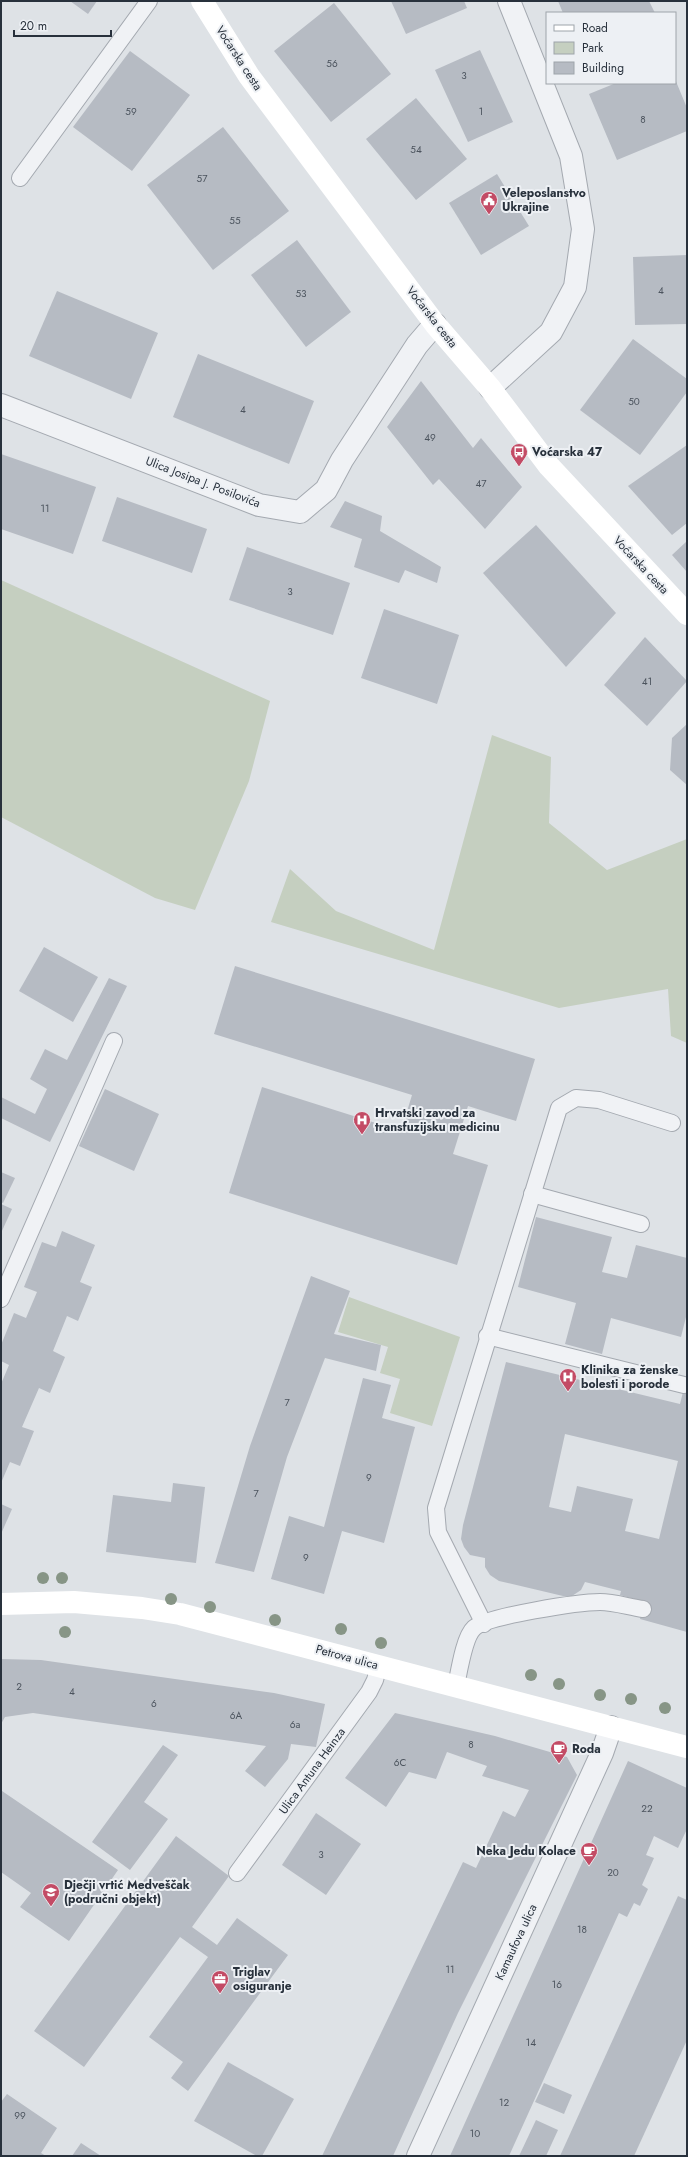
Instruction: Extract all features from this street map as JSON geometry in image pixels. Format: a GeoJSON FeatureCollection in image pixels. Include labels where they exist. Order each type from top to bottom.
{"type":"FeatureCollection","features":[{"type":"Feature","properties":{"kind":"street","name":"Voćarska cesta"},"geometry":{"type":"LineString","coordinates":[[202,1],[249,76],[435,324],[490,388],[548,466],[687,614]]}},
{"type":"Feature","properties":{"kind":"street"},"geometry":{"type":"LineString","coordinates":[[490,388],[551,332],[575,287],[583,229],[571,156],[509,1]]}},
{"type":"Feature","properties":{"kind":"street","name":"Ulica Josipa J. Posilovića"},"geometry":{"type":"LineString","coordinates":[[1,405],[259,505],[300,512],[326,490],[342,460],[417,345],[435,324]]}},
{"type":"Feature","properties":{"kind":"street","name":"Petrova ulica"},"geometry":{"type":"LineString","coordinates":[[1,1604],[74,1602],[150,1609],[180,1614],[687,1747]]}},
{"type":"Feature","properties":{"kind":"street","name":"Kamaufova ulica"},"geometry":{"type":"LineString","coordinates":[[418,2156],[602,1753],[611,1727]]}},
{"type":"Feature","properties":{"kind":"lane"},"geometry":{"type":"LineString","coordinates":[[20,178],[149,1]]}},
{"type":"Feature","properties":{"kind":"lane"},"geometry":{"type":"LineString","coordinates":[[1,1299],[114,1041]]}},
{"type":"Feature","properties":{"kind":"lane"},"geometry":{"type":"LineString","coordinates":[[484,1624],[438,1532],[436,1508],[559,1108],[576,1098],[599,1100],[672,1123]]}},
{"type":"Feature","properties":{"kind":"lane"},"geometry":{"type":"LineString","coordinates":[[532,1194],[641,1224]]}},
{"type":"Feature","properties":{"kind":"lane"},"geometry":{"type":"LineString","coordinates":[[488,1336],[684,1385]]}},
{"type":"Feature","properties":{"kind":"lane"},"geometry":{"type":"LineString","coordinates":[[456,1686],[468,1639],[475,1627],[494,1620],[560,1605],[601,1602],[643,1609]]}},
{"type":"Feature","properties":{"kind":"lane","name":"Ulica Antuna Heinza"},"geometry":{"type":"LineString","coordinates":[[238,1873],[369,1692],[375,1680],[379,1665]]}},
{"type":"Feature","properties":{"kind":"green space"},"geometry":{"type":"Polygon","coordinates":[[[1,580],[270,701],[249,781],[195,910],[155,898],[1,817],[1,580]]]}},
{"type":"Feature","properties":{"kind":"green space"},"geometry":{"type":"Polygon","coordinates":[[[492,735],[551,757],[549,823],[607,870],[687,839],[687,1043],[671,1036],[668,989],[559,1008],[271,922],[290,869],[336,911],[434,950],[492,735]]]}},
{"type":"Feature","properties":{"kind":"green space"},"geometry":{"type":"Polygon","coordinates":[[[349,1297],[460,1337],[432,1426],[390,1413],[400,1379],[380,1373],[388,1347],[338,1332],[349,1297]]]}},
{"type":"Feature","properties":{"kind":"building"},"geometry":{"type":"Polygon","coordinates":[[[70,1],[97,1],[88,14],[70,1]]]}},
{"type":"Feature","properties":{"kind":"building"},"geometry":{"type":"Polygon","coordinates":[[[391,1],[464,1],[467,8],[406,34],[391,1]]]}},
{"type":"Feature","properties":{"kind":"building"},"geometry":{"type":"Polygon","coordinates":[[[558,1],[649,1],[654,12],[563,12],[558,1]]]}},
{"type":"Feature","properties":{"kind":"building"},"geometry":{"type":"Polygon","coordinates":[[[334,3],[391,74],[331,122],[274,51],[334,3]]]}},
{"type":"Feature","properties":{"kind":"building"},"geometry":{"type":"Polygon","coordinates":[[[480,50],[513,122],[468,142],[435,70],[480,50]]]}},
{"type":"Feature","properties":{"kind":"building"},"geometry":{"type":"Polygon","coordinates":[[[130,51],[190,95],[132,171],[73,127],[130,51]]]}},
{"type":"Feature","properties":{"kind":"building"},"geometry":{"type":"Polygon","coordinates":[[[676,81],[687,108],[687,131],[617,160],[589,94],[614,84],[676,84],[676,81]]]}},
{"type":"Feature","properties":{"kind":"building"},"geometry":{"type":"Polygon","coordinates":[[[416,98],[467,159],[416,200],[366,139],[416,98]]]}},
{"type":"Feature","properties":{"kind":"building"},"geometry":{"type":"Polygon","coordinates":[[[223,127],[289,211],[213,270],[147,185],[223,127]]]}},
{"type":"Feature","properties":{"kind":"building","name":"Veleposlanstvo Ukrajine"},"geometry":{"type":"Polygon","coordinates":[[[497,174],[529,226],[481,255],[449,203],[497,174]]]}},
{"type":"Feature","properties":{"kind":"building"},"geometry":{"type":"Polygon","coordinates":[[[297,240],[351,312],[306,347],[251,275],[297,240]]]}},
{"type":"Feature","properties":{"kind":"building"},"geometry":{"type":"Polygon","coordinates":[[[687,255],[687,324],[635,325],[633,257],[687,255]]]}},
{"type":"Feature","properties":{"kind":"building"},"geometry":{"type":"Polygon","coordinates":[[[57,291],[158,333],[131,399],[29,356],[57,291]]]}},
{"type":"Feature","properties":{"kind":"building"},"geometry":{"type":"Polygon","coordinates":[[[633,339],[687,379],[687,392],[640,455],[580,410],[633,339]]]}},
{"type":"Feature","properties":{"kind":"building"},"geometry":{"type":"Polygon","coordinates":[[[198,354],[314,401],[289,464],[173,417],[198,354]]]}},
{"type":"Feature","properties":{"kind":"building"},"geometry":{"type":"Polygon","coordinates":[[[421,381],[473,448],[481,438],[522,487],[485,529],[439,479],[433,485],[387,427],[421,381]]]}},
{"type":"Feature","properties":{"kind":"building"},"geometry":{"type":"Polygon","coordinates":[[[687,445],[687,523],[672,535],[628,486],[687,445]]]}},
{"type":"Feature","properties":{"kind":"building"},"geometry":{"type":"Polygon","coordinates":[[[1,454],[96,487],[73,554],[1,529],[1,454]]]}},
{"type":"Feature","properties":{"kind":"building"},"geometry":{"type":"Polygon","coordinates":[[[117,497],[207,529],[192,573],[102,541],[117,497]]]}},
{"type":"Feature","properties":{"kind":"building"},"geometry":{"type":"Polygon","coordinates":[[[345,501],[382,516],[380,531],[441,567],[437,583],[405,570],[399,583],[354,567],[362,539],[330,527],[345,501]]]}},
{"type":"Feature","properties":{"kind":"building"},"geometry":{"type":"Polygon","coordinates":[[[536,525],[616,613],[566,667],[483,573],[536,525]]]}},
{"type":"Feature","properties":{"kind":"building"},"geometry":{"type":"Polygon","coordinates":[[[687,541],[687,572],[672,555],[687,541]]]}},
{"type":"Feature","properties":{"kind":"building"},"geometry":{"type":"Polygon","coordinates":[[[247,547],[350,583],[333,635],[229,600],[247,547]]]}},
{"type":"Feature","properties":{"kind":"building"},"geometry":{"type":"Polygon","coordinates":[[[384,609],[459,635],[437,704],[361,678],[384,609]]]}},
{"type":"Feature","properties":{"kind":"building"},"geometry":{"type":"Polygon","coordinates":[[[645,637],[687,681],[647,726],[604,685],[645,637]]]}},
{"type":"Feature","properties":{"kind":"building"},"geometry":{"type":"Polygon","coordinates":[[[687,724],[687,785],[670,770],[672,738],[687,724]]]}},
{"type":"Feature","properties":{"kind":"building"},"geometry":{"type":"Polygon","coordinates":[[[44,947],[98,977],[73,1022],[19,991],[44,947]]]}},
{"type":"Feature","properties":{"kind":"building"},"geometry":{"type":"Polygon","coordinates":[[[235,966],[535,1059],[516,1121],[468,1106],[453,1154],[488,1165],[457,1265],[229,1193],[262,1087],[401,1131],[412,1095],[214,1034],[235,966]]]}},
{"type":"Feature","properties":{"kind":"building"},"geometry":{"type":"Polygon","coordinates":[[[109,978],[127,986],[50,1142],[1,1118],[1,1097],[35,1114],[47,1089],[30,1079],[45,1049],[67,1060],[109,978]]]}},
{"type":"Feature","properties":{"kind":"building"},"geometry":{"type":"Polygon","coordinates":[[[105,1089],[159,1114],[134,1171],[79,1146],[105,1089]]]}},
{"type":"Feature","properties":{"kind":"building"},"geometry":{"type":"Polygon","coordinates":[[[1,1172],[15,1178],[3,1203],[1,1202],[1,1172]]]}},
{"type":"Feature","properties":{"kind":"building"},"geometry":{"type":"Polygon","coordinates":[[[1,1204],[12,1209],[1,1233],[1,1204]]]}},
{"type":"Feature","properties":{"kind":"building"},"geometry":{"type":"Polygon","coordinates":[[[536,1217],[612,1237],[602,1272],[627,1278],[636,1245],[687,1258],[687,1313],[681,1337],[611,1318],[602,1354],[565,1344],[576,1303],[518,1287],[536,1217]]]}},
{"type":"Feature","properties":{"kind":"building"},"geometry":{"type":"Polygon","coordinates":[[[62,1231],[95,1245],[80,1282],[92,1287],[78,1321],[67,1316],[53,1351],[65,1357],[50,1393],[39,1388],[22,1427],[34,1431],[20,1466],[10,1462],[1,1483],[1,1384],[9,1365],[1,1361],[1,1345],[14,1313],[26,1318],[37,1292],[24,1287],[42,1242],[56,1247],[62,1231]]]}},
{"type":"Feature","properties":{"kind":"building"},"geometry":{"type":"Polygon","coordinates":[[[311,1276],[350,1291],[334,1334],[381,1345],[376,1371],[325,1358],[287,1457],[254,1572],[215,1563],[250,1446],[311,1276]]]}},
{"type":"Feature","properties":{"kind":"building"},"geometry":{"type":"Polygon","coordinates":[[[506,1362],[680,1404],[687,1376],[687,1632],[640,1619],[645,1602],[620,1595],[621,1591],[585,1582],[581,1590],[572,1596],[563,1596],[499,1581],[490,1575],[485,1567],[485,1558],[470,1555],[464,1547],[461,1539],[463,1525],[506,1362]],[[565,1434],[549,1507],[571,1512],[577,1486],[633,1499],[625,1531],[659,1539],[678,1461],[565,1434]]]}},
{"type":"Feature","properties":{"kind":"building"},"geometry":{"type":"Polygon","coordinates":[[[363,1378],[391,1385],[382,1418],[415,1427],[384,1543],[342,1531],[324,1594],[271,1579],[289,1516],[324,1527],[363,1378]]]}},
{"type":"Feature","properties":{"kind":"building"},"geometry":{"type":"Polygon","coordinates":[[[173,1483],[205,1487],[196,1563],[106,1552],[113,1495],[171,1502],[173,1483]]]}},
{"type":"Feature","properties":{"kind":"building"},"geometry":{"type":"Polygon","coordinates":[[[1,1504],[12,1509],[1,1534],[1,1504]]]}},
{"type":"Feature","properties":{"kind":"building"},"geometry":{"type":"Polygon","coordinates":[[[1,1659],[41,1660],[274,1693],[325,1704],[316,1747],[291,1744],[288,1759],[265,1787],[245,1771],[266,1746],[33,1713],[5,1717],[1,1724],[1,1659]]]}},
{"type":"Feature","properties":{"kind":"building"},"geometry":{"type":"Polygon","coordinates":[[[395,1713],[495,1736],[567,1757],[577,1775],[458,2013],[393,2156],[322,2156],[463,1862],[476,1868],[503,1811],[515,1817],[529,1790],[482,1776],[487,1766],[447,1752],[436,1779],[409,1772],[386,1807],[345,1778],[395,1713]]]}},
{"type":"Feature","properties":{"kind":"building"},"geometry":{"type":"Polygon","coordinates":[[[163,1745],[178,1755],[144,1802],[168,1819],[130,1870],[92,1842],[163,1745]]]}},
{"type":"Feature","properties":{"kind":"building"},"geometry":{"type":"Polygon","coordinates":[[[628,1761],[687,1788],[687,1829],[678,1848],[654,1836],[646,1855],[654,1858],[642,1885],[648,1889],[640,1906],[634,1903],[627,1917],[619,1913],[509,2156],[450,2156],[628,1761]]]}},
{"type":"Feature","properties":{"kind":"building","name":"Dječji vrtić Medveščak (područni objekt)"},"geometry":{"type":"Polygon","coordinates":[[[2,1791],[118,1870],[69,1941],[20,1907],[31,1893],[1,1872],[2,1791]]]}},
{"type":"Feature","properties":{"kind":"building"},"geometry":{"type":"Polygon","coordinates":[[[316,1813],[361,1844],[326,1895],[282,1865],[316,1813]]]}},
{"type":"Feature","properties":{"kind":"building","name":"Triglav osiguranje"},"geometry":{"type":"Polygon","coordinates":[[[176,1836],[229,1876],[192,1927],[217,1945],[237,1918],[288,1955],[188,2091],[171,2078],[183,2062],[149,2037],[208,1957],[180,1937],[84,2067],[34,2031],[176,1836]]]}},
{"type":"Feature","properties":{"kind":"building"},"geometry":{"type":"Polygon","coordinates":[[[678,1896],[687,1900],[687,2040],[634,2156],[560,2156],[678,1896]]]}},
{"type":"Feature","properties":{"kind":"building"},"geometry":{"type":"Polygon","coordinates":[[[228,2062],[294,2099],[262,2156],[257,2156],[194,2121],[228,2062]]]}},
{"type":"Feature","properties":{"kind":"building"},"geometry":{"type":"Polygon","coordinates":[[[544,2083],[572,2095],[564,2114],[535,2102],[544,2083]]]}},
{"type":"Feature","properties":{"kind":"building"},"geometry":{"type":"Polygon","coordinates":[[[7,2094],[57,2128],[41,2153],[46,2156],[1,2156],[1,2102],[7,2094]]]}},
{"type":"Feature","properties":{"kind":"building"},"geometry":{"type":"Polygon","coordinates":[[[536,2120],[558,2130],[546,2156],[519,2156],[536,2120]]]}},
{"type":"Feature","properties":{"kind":"building"},"geometry":{"type":"Polygon","coordinates":[[[81,2143],[101,2156],[72,2156],[81,2143]]]}},
{"type":"Feature","properties":{"kind":"place","name":"Veleposlanstvo Ukrajine"},"geometry":{"type":"Point","coordinates":[489,215]}},
{"type":"Feature","properties":{"kind":"place","name":"Voćarska 47"},"geometry":{"type":"Point","coordinates":[519,467]}},
{"type":"Feature","properties":{"kind":"place","name":"Hrvatski zavod za transfuzijsku medicinu"},"geometry":{"type":"Point","coordinates":[362,1135]}},
{"type":"Feature","properties":{"kind":"place","name":"Klinika za ženske bolesti i porode"},"geometry":{"type":"Point","coordinates":[568,1392]}},
{"type":"Feature","properties":{"kind":"place","name":"Roda"},"geometry":{"type":"Point","coordinates":[559,1764]}},
{"type":"Feature","properties":{"kind":"place","name":"Neka Jedu Kolace"},"geometry":{"type":"Point","coordinates":[589,1866]}},
{"type":"Feature","properties":{"kind":"place","name":"Dječji vrtić Medveščak (područni objekt)"},"geometry":{"type":"Point","coordinates":[51,1907]}},
{"type":"Feature","properties":{"kind":"place","name":"Triglav osiguranje"},"geometry":{"type":"Point","coordinates":[220,1994]}}]}
